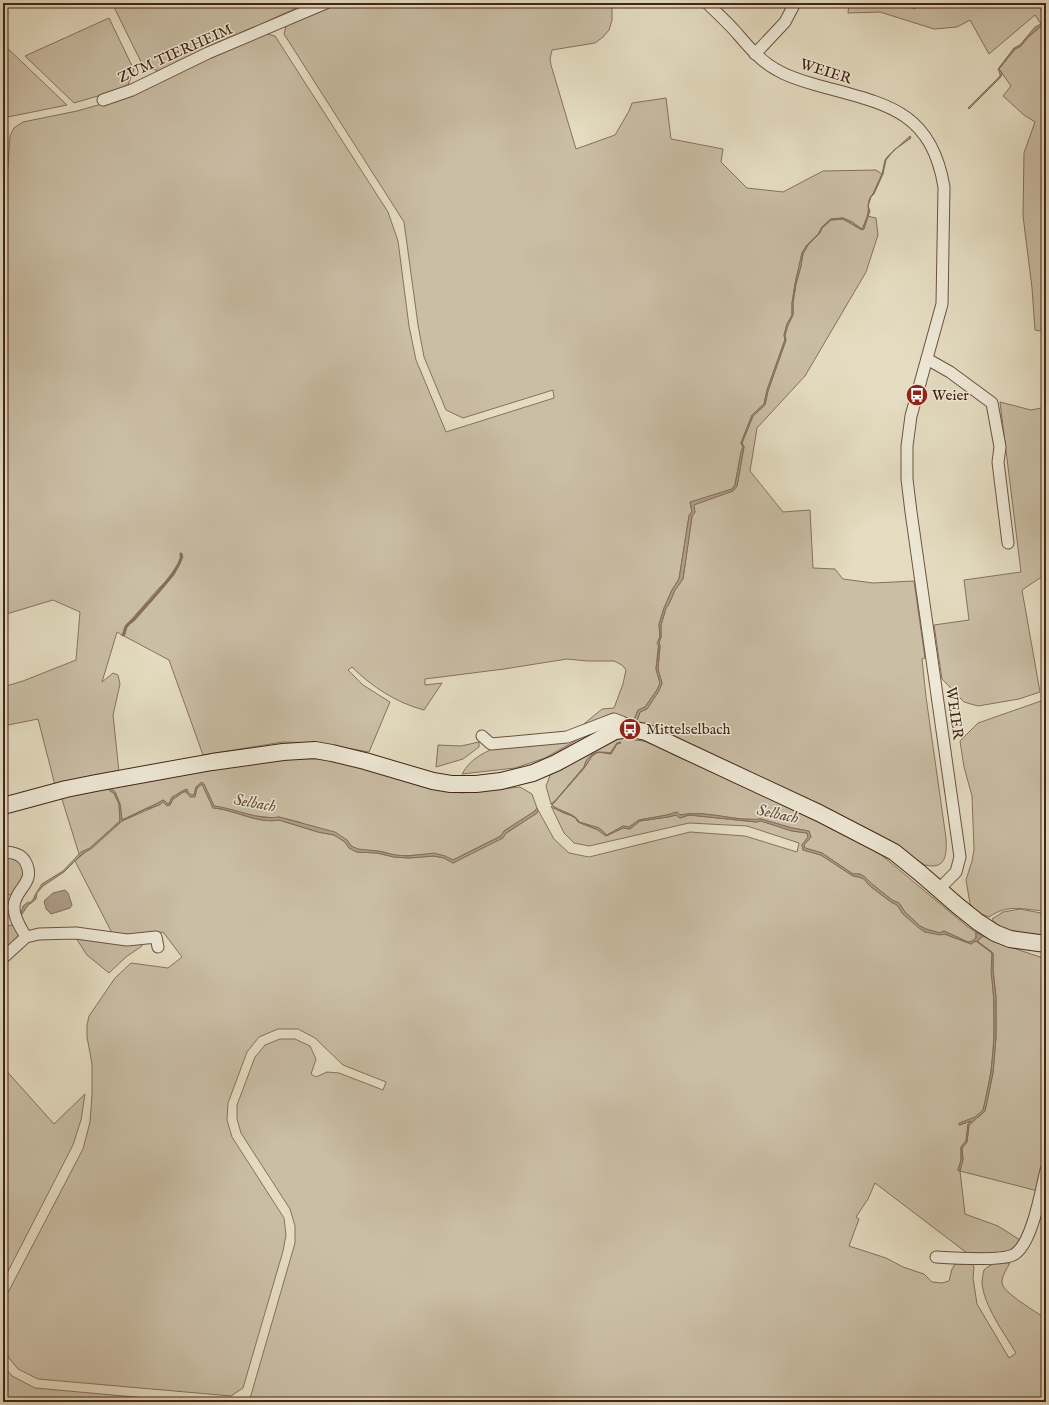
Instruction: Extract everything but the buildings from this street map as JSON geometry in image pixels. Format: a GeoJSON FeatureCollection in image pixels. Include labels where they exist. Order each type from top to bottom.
{"type":"FeatureCollection","features":[{"type":"Feature","properties":{"kind":"street","name":"ZUM TIERHEIM"},"geometry":{"type":"LineString","coordinates":[[103,100],[132,90],[208,53],[326,3]]}},
{"type":"Feature","properties":{"kind":"street","name":"WEIER"},"geometry":{"type":"LineString","coordinates":[[707,3],[755,54],[777,70],[790,76],[861,98],[903,115],[915,124],[927,139],[936,156],[941,172],[944,187],[942,304],[912,416],[907,446],[907,479],[910,512],[960,857],[956,872],[939,889]]}},
{"type":"Feature","properties":{"kind":"street"},"geometry":{"type":"LineString","coordinates":[[755,54],[785,22],[795,3]]}},
{"type":"Feature","properties":{"kind":"street"},"geometry":{"type":"LineString","coordinates":[[927,359],[950,372],[992,403],[1000,447],[998,462],[1008,543]]}},
{"type":"Feature","properties":{"kind":"street"},"geometry":{"type":"LineString","coordinates":[[482,736],[491,744],[567,737],[614,719],[622,722],[630,729]]}},
{"type":"Feature","properties":{"kind":"street"},"geometry":{"type":"LineString","coordinates":[[3,806],[66,789],[212,762],[283,752],[315,750],[365,761],[433,781],[451,784],[476,784],[501,781],[533,773],[556,763],[615,731],[630,729],[646,732],[819,812],[894,852],[963,910],[995,933],[1010,939],[1046,944]]}},
{"type":"Feature","properties":{"kind":"street"},"geometry":{"type":"LineString","coordinates":[[3,852],[15,853],[24,859],[29,870],[27,882],[14,904],[14,913],[26,937]]}},
{"type":"Feature","properties":{"kind":"street"},"geometry":{"type":"LineString","coordinates":[[3,958],[26,937],[39,934],[76,933],[127,940],[156,937],[158,947]]}},
{"type":"Feature","properties":{"kind":"street"},"geometry":{"type":"LineString","coordinates":[[936,1257],[996,1258],[1014,1255],[1019,1250],[1031,1229],[1046,1170]]}},
{"type":"Feature","properties":{"kind":"shaded area"},"geometry":{"type":"Polygon","coordinates":[[[112,3],[307,3],[159,71],[143,66],[112,3]]]}},
{"type":"Feature","properties":{"kind":"shaded area"},"geometry":{"type":"Polygon","coordinates":[[[330,3],[612,3],[612,20],[609,30],[603,37],[595,43],[552,50],[550,59],[551,65],[576,149],[615,135],[632,103],[666,98],[671,139],[723,149],[721,162],[747,188],[783,192],[823,171],[876,170],[882,174],[869,202],[867,216],[876,218],[878,235],[866,272],[805,376],[757,428],[750,471],[783,512],[810,510],[813,568],[835,569],[843,579],[873,583],[914,581],[925,658],[922,659],[926,697],[946,838],[944,860],[941,863],[932,866],[925,865],[880,836],[637,721],[640,712],[647,709],[662,684],[658,669],[661,625],[666,608],[675,590],[683,579],[692,516],[695,512],[693,504],[733,491],[737,486],[744,447],[742,443],[753,416],[765,405],[768,391],[786,340],[785,335],[793,315],[796,284],[803,254],[808,245],[820,233],[822,228],[831,220],[843,219],[862,230],[865,226],[866,220],[862,229],[843,218],[831,219],[822,227],[819,233],[807,245],[802,253],[795,284],[792,303],[792,315],[787,324],[784,335],[785,339],[767,390],[764,404],[752,415],[741,443],[743,447],[735,485],[732,489],[690,503],[692,511],[689,516],[679,579],[664,608],[659,624],[660,637],[659,639],[656,669],[660,683],[645,707],[638,710],[634,720],[612,713],[579,728],[602,709],[614,708],[623,684],[626,670],[622,665],[614,661],[567,659],[425,679],[425,685],[442,683],[424,710],[395,699],[376,688],[352,667],[348,670],[363,685],[390,702],[369,752],[317,743],[283,742],[203,755],[169,660],[124,636],[127,626],[135,620],[174,575],[183,557],[181,553],[180,562],[173,573],[127,624],[122,635],[117,632],[102,682],[113,673],[118,675],[120,684],[113,715],[119,772],[55,785],[38,719],[3,726],[3,687],[23,681],[76,660],[80,612],[53,600],[3,615],[3,236],[10,136],[14,128],[23,122],[77,111],[119,99],[263,33],[275,36],[388,212],[398,241],[409,326],[416,360],[446,432],[554,398],[553,390],[463,418],[446,410],[424,357],[418,325],[404,222],[284,34],[287,22],[330,3]]]}},
{"type":"Feature","properties":{"kind":"shaded area"},"geometry":{"type":"Polygon","coordinates":[[[849,3],[896,3],[915,9],[917,3],[1046,3],[1046,18],[1041,24],[1035,15],[989,54],[970,20],[957,27],[934,29],[880,12],[848,13],[849,3]]]}},
{"type":"Feature","properties":{"kind":"shaded area"},"geometry":{"type":"Polygon","coordinates":[[[109,18],[134,70],[128,85],[115,91],[74,103],[25,56],[109,18]]]}},
{"type":"Feature","properties":{"kind":"shaded area"},"geometry":{"type":"Polygon","coordinates":[[[1046,18],[1046,22],[1027,38],[1021,46],[1015,49],[999,69],[1002,73],[1001,77],[969,109],[968,108],[1000,76],[998,69],[1014,48],[1020,45],[1035,27],[1041,24],[1046,18]]]}},
{"type":"Feature","properties":{"kind":"shaded area"},"geometry":{"type":"Polygon","coordinates":[[[1046,22],[1046,332],[1035,330],[1032,288],[1023,216],[1024,153],[1035,122],[1024,115],[1003,96],[1011,86],[999,69],[1015,49],[1021,46],[1027,38],[1046,22]]]}},
{"type":"Feature","properties":{"kind":"shaded area"},"geometry":{"type":"Polygon","coordinates":[[[3,44],[67,105],[3,118],[3,44]]]}},
{"type":"Feature","properties":{"kind":"shaded area"},"geometry":{"type":"Polygon","coordinates":[[[910,136],[911,138],[897,148],[910,136]]]}},
{"type":"Feature","properties":{"kind":"shaded area"},"geometry":{"type":"Polygon","coordinates":[[[892,152],[886,160],[883,174],[872,196],[882,174],[885,160],[892,152]]]}},
{"type":"Feature","properties":{"kind":"shaded area"},"geometry":{"type":"Polygon","coordinates":[[[868,207],[870,211],[864,229],[862,230],[843,219],[831,220],[822,228],[820,233],[808,245],[803,254],[796,284],[793,315],[785,335],[786,340],[768,391],[765,405],[753,416],[742,443],[744,447],[737,486],[733,491],[694,505],[695,512],[692,516],[683,579],[675,590],[666,608],[661,625],[658,669],[662,683],[659,691],[647,709],[640,712],[637,721],[634,720],[638,710],[645,707],[660,683],[656,669],[659,646],[657,643],[660,637],[659,625],[664,608],[679,579],[689,516],[692,511],[690,502],[732,489],[735,485],[743,447],[741,443],[752,415],[764,404],[767,390],[785,340],[784,335],[787,324],[792,315],[792,303],[795,284],[802,253],[807,245],[819,233],[822,227],[831,219],[843,218],[852,222],[861,229],[863,228],[869,211],[868,207]]]}},
{"type":"Feature","properties":{"kind":"shaded area"},"geometry":{"type":"Polygon","coordinates":[[[1000,402],[1031,410],[1046,407],[1046,574],[1022,590],[1040,692],[1019,699],[978,706],[964,702],[942,679],[934,625],[969,620],[964,580],[1021,572],[1000,402]]]}},
{"type":"Feature","properties":{"kind":"shaded area"},"geometry":{"type":"Polygon","coordinates":[[[1041,701],[1046,720],[1046,911],[1017,908],[1003,910],[989,917],[979,913],[970,904],[966,880],[974,850],[972,796],[964,767],[960,741],[978,723],[1041,701]]]}},
{"type":"Feature","properties":{"kind":"shaded area"},"geometry":{"type":"Polygon","coordinates":[[[604,725],[545,758],[515,768],[462,774],[473,760],[500,746],[604,725]]]}},
{"type":"Feature","properties":{"kind":"shaded area"},"geometry":{"type":"Polygon","coordinates":[[[621,738],[643,741],[662,747],[817,819],[873,848],[976,932],[976,938],[971,942],[968,942],[944,931],[940,933],[920,926],[905,912],[899,903],[892,900],[865,877],[860,874],[853,874],[822,853],[805,848],[804,845],[811,837],[809,831],[792,828],[761,819],[742,819],[703,814],[680,815],[677,812],[639,820],[629,827],[623,826],[607,835],[599,828],[579,822],[571,814],[559,810],[552,805],[585,767],[592,756],[597,753],[588,758],[584,767],[551,804],[546,786],[551,773],[603,745],[621,738]],[[617,743],[611,753],[600,752],[611,754],[617,744],[621,743],[617,743]]]}},
{"type":"Feature","properties":{"kind":"shaded area"},"geometry":{"type":"Polygon","coordinates":[[[479,742],[479,747],[463,759],[436,767],[438,745],[461,746],[479,742]]]}},
{"type":"Feature","properties":{"kind":"shaded area"},"geometry":{"type":"Polygon","coordinates":[[[621,742],[617,744],[611,754],[600,752],[610,753],[617,743],[621,742]]]}},
{"type":"Feature","properties":{"kind":"shaded area"},"geometry":{"type":"Polygon","coordinates":[[[597,753],[592,756],[585,767],[552,805],[573,817],[554,808],[551,804],[584,767],[588,758],[597,753]]]}},
{"type":"Feature","properties":{"kind":"shaded area"},"geometry":{"type":"Polygon","coordinates":[[[285,758],[316,759],[350,764],[426,787],[462,793],[520,787],[532,794],[537,808],[535,811],[504,831],[501,836],[453,860],[431,854],[402,856],[379,851],[360,850],[353,847],[347,840],[299,822],[279,817],[274,818],[256,816],[214,806],[202,782],[196,787],[194,795],[189,794],[187,789],[172,797],[169,804],[163,800],[122,820],[120,804],[115,792],[109,787],[285,758]]]}},
{"type":"Feature","properties":{"kind":"shaded area"},"geometry":{"type":"Polygon","coordinates":[[[202,782],[214,806],[255,816],[271,818],[279,817],[335,832],[347,840],[351,846],[358,849],[408,856],[434,853],[453,860],[501,836],[504,831],[535,811],[537,808],[538,810],[537,813],[506,833],[503,838],[453,863],[444,858],[434,856],[409,858],[394,857],[377,853],[357,852],[349,848],[345,842],[334,835],[318,832],[279,820],[262,820],[213,808],[202,784],[197,788],[195,797],[190,797],[186,791],[173,799],[170,805],[167,806],[163,802],[122,821],[91,849],[82,854],[64,872],[43,886],[37,893],[36,899],[29,904],[20,917],[23,906],[28,902],[30,903],[42,884],[63,871],[81,852],[90,848],[120,821],[119,804],[114,793],[110,791],[108,787],[115,792],[120,804],[122,820],[163,800],[169,804],[172,797],[187,789],[189,794],[194,795],[196,787],[202,782]]]}},
{"type":"Feature","properties":{"kind":"shaded area"},"geometry":{"type":"Polygon","coordinates":[[[202,784],[213,808],[262,820],[279,820],[318,832],[334,835],[345,842],[349,848],[357,852],[377,853],[394,857],[409,858],[434,856],[444,858],[453,863],[508,832],[537,813],[538,810],[554,839],[569,853],[589,857],[690,832],[745,836],[797,852],[799,843],[747,826],[689,823],[589,846],[574,843],[564,833],[551,806],[574,817],[578,822],[598,830],[606,836],[623,828],[630,829],[640,821],[676,815],[680,818],[689,815],[756,822],[761,821],[792,831],[807,833],[808,837],[802,845],[803,850],[821,855],[853,876],[864,879],[870,886],[897,905],[903,914],[925,932],[944,934],[971,944],[976,941],[992,953],[994,1023],[993,1057],[984,1108],[976,1117],[960,1125],[972,1120],[968,1124],[966,1141],[961,1147],[961,1160],[958,1170],[963,1160],[962,1148],[967,1142],[969,1125],[985,1111],[993,1073],[996,1037],[996,997],[993,971],[993,953],[977,941],[983,936],[995,942],[1046,959],[1046,1154],[1038,1191],[960,1171],[965,1214],[998,1226],[1020,1240],[1014,1249],[1004,1253],[967,1253],[875,1183],[868,1199],[856,1217],[859,1219],[849,1246],[886,1258],[903,1267],[924,1274],[932,1282],[942,1283],[949,1281],[955,1264],[972,1264],[974,1267],[973,1278],[977,1304],[1009,1358],[1016,1353],[990,1310],[986,1301],[982,1283],[984,1270],[987,1267],[996,1264],[1010,1263],[1002,1278],[1004,1287],[1014,1297],[1046,1319],[1046,1402],[249,1402],[295,1243],[295,1226],[290,1209],[241,1133],[237,1119],[237,1105],[255,1057],[265,1045],[280,1039],[295,1039],[310,1046],[316,1059],[311,1074],[316,1077],[327,1072],[339,1073],[383,1090],[386,1082],[343,1065],[315,1038],[298,1029],[278,1029],[259,1037],[247,1052],[228,1103],[227,1120],[232,1137],[284,1218],[286,1235],[283,1251],[243,1388],[231,1396],[38,1379],[18,1369],[3,1349],[3,1302],[83,1149],[90,1122],[92,1095],[92,1064],[87,1037],[89,1016],[115,978],[131,963],[168,968],[182,957],[163,932],[113,935],[75,861],[122,821],[163,802],[170,805],[173,799],[186,791],[186,793],[195,797],[197,788],[202,784]]]}},
{"type":"Feature","properties":{"kind":"shaded area"},"geometry":{"type":"Polygon","coordinates":[[[108,787],[110,791],[114,793],[119,804],[120,821],[90,848],[79,854],[61,796],[108,787]]]}},
{"type":"Feature","properties":{"kind":"shaded area"},"geometry":{"type":"Polygon","coordinates":[[[677,812],[680,815],[703,814],[742,819],[761,819],[792,828],[809,831],[811,837],[804,845],[805,848],[822,853],[853,874],[860,874],[865,877],[892,900],[899,903],[905,912],[920,926],[940,933],[944,931],[968,942],[973,941],[976,938],[976,932],[983,936],[977,941],[993,953],[993,971],[996,997],[996,1037],[993,1073],[985,1111],[969,1125],[967,1142],[962,1148],[963,1160],[960,1171],[958,1171],[961,1160],[961,1147],[966,1141],[968,1124],[971,1121],[959,1125],[959,1123],[975,1117],[983,1110],[991,1073],[994,1037],[994,1001],[991,971],[992,953],[976,941],[971,944],[945,934],[940,935],[925,932],[903,914],[897,905],[870,886],[864,879],[853,876],[821,855],[803,850],[802,845],[808,837],[807,833],[792,831],[761,821],[757,822],[689,815],[680,818],[676,815],[640,821],[630,829],[623,828],[606,836],[598,830],[578,822],[576,820],[579,822],[599,828],[607,835],[623,826],[629,827],[639,820],[677,812]]]}},
{"type":"Feature","properties":{"kind":"shaded area"},"geometry":{"type":"Polygon","coordinates":[[[6,855],[21,862],[25,870],[23,880],[13,894],[3,896],[3,856],[6,855]]]}},
{"type":"Feature","properties":{"kind":"shaded area"},"geometry":{"type":"Polygon","coordinates":[[[65,890],[68,893],[72,905],[70,908],[51,914],[46,909],[44,901],[53,893],[65,890]]]}},
{"type":"Feature","properties":{"kind":"shaded area"},"geometry":{"type":"Polygon","coordinates":[[[1020,909],[1046,914],[1046,937],[1008,930],[996,924],[992,919],[1003,912],[1020,909]]]}},
{"type":"Feature","properties":{"kind":"shaded area"},"geometry":{"type":"Polygon","coordinates":[[[15,924],[19,937],[3,954],[3,929],[4,927],[15,924]]]}},
{"type":"Feature","properties":{"kind":"shaded area"},"geometry":{"type":"Polygon","coordinates":[[[76,938],[141,943],[142,946],[126,957],[109,973],[87,955],[76,938]]]}},
{"type":"Feature","properties":{"kind":"shaded area"},"geometry":{"type":"Polygon","coordinates":[[[3,1067],[54,1124],[85,1094],[81,1120],[73,1145],[3,1281],[3,1067]]]}},
{"type":"Feature","properties":{"kind":"shaded area"},"geometry":{"type":"Polygon","coordinates":[[[3,1365],[12,1376],[35,1388],[190,1402],[3,1402],[3,1365]]]}},
{"type":"Feature","properties":{"kind":"waterway"},"geometry":{"type":"LineString","coordinates":[[123,635],[125,628],[171,577],[181,560],[181,554]]}},
{"type":"Feature","properties":{"kind":"place","name":"Weier"},"geometry":{"type":"Point","coordinates":[917,395]}},
{"type":"Feature","properties":{"kind":"place","name":"Mittelselbach"},"geometry":{"type":"Point","coordinates":[630,729]}},
{"type":"Feature","properties":{"kind":"water label","name":"Selbach"},"geometry":{"type":"Point","coordinates":[255,802]}},
{"type":"Feature","properties":{"kind":"water label","name":"Selbach"},"geometry":{"type":"Point","coordinates":[778,813]}}]}
